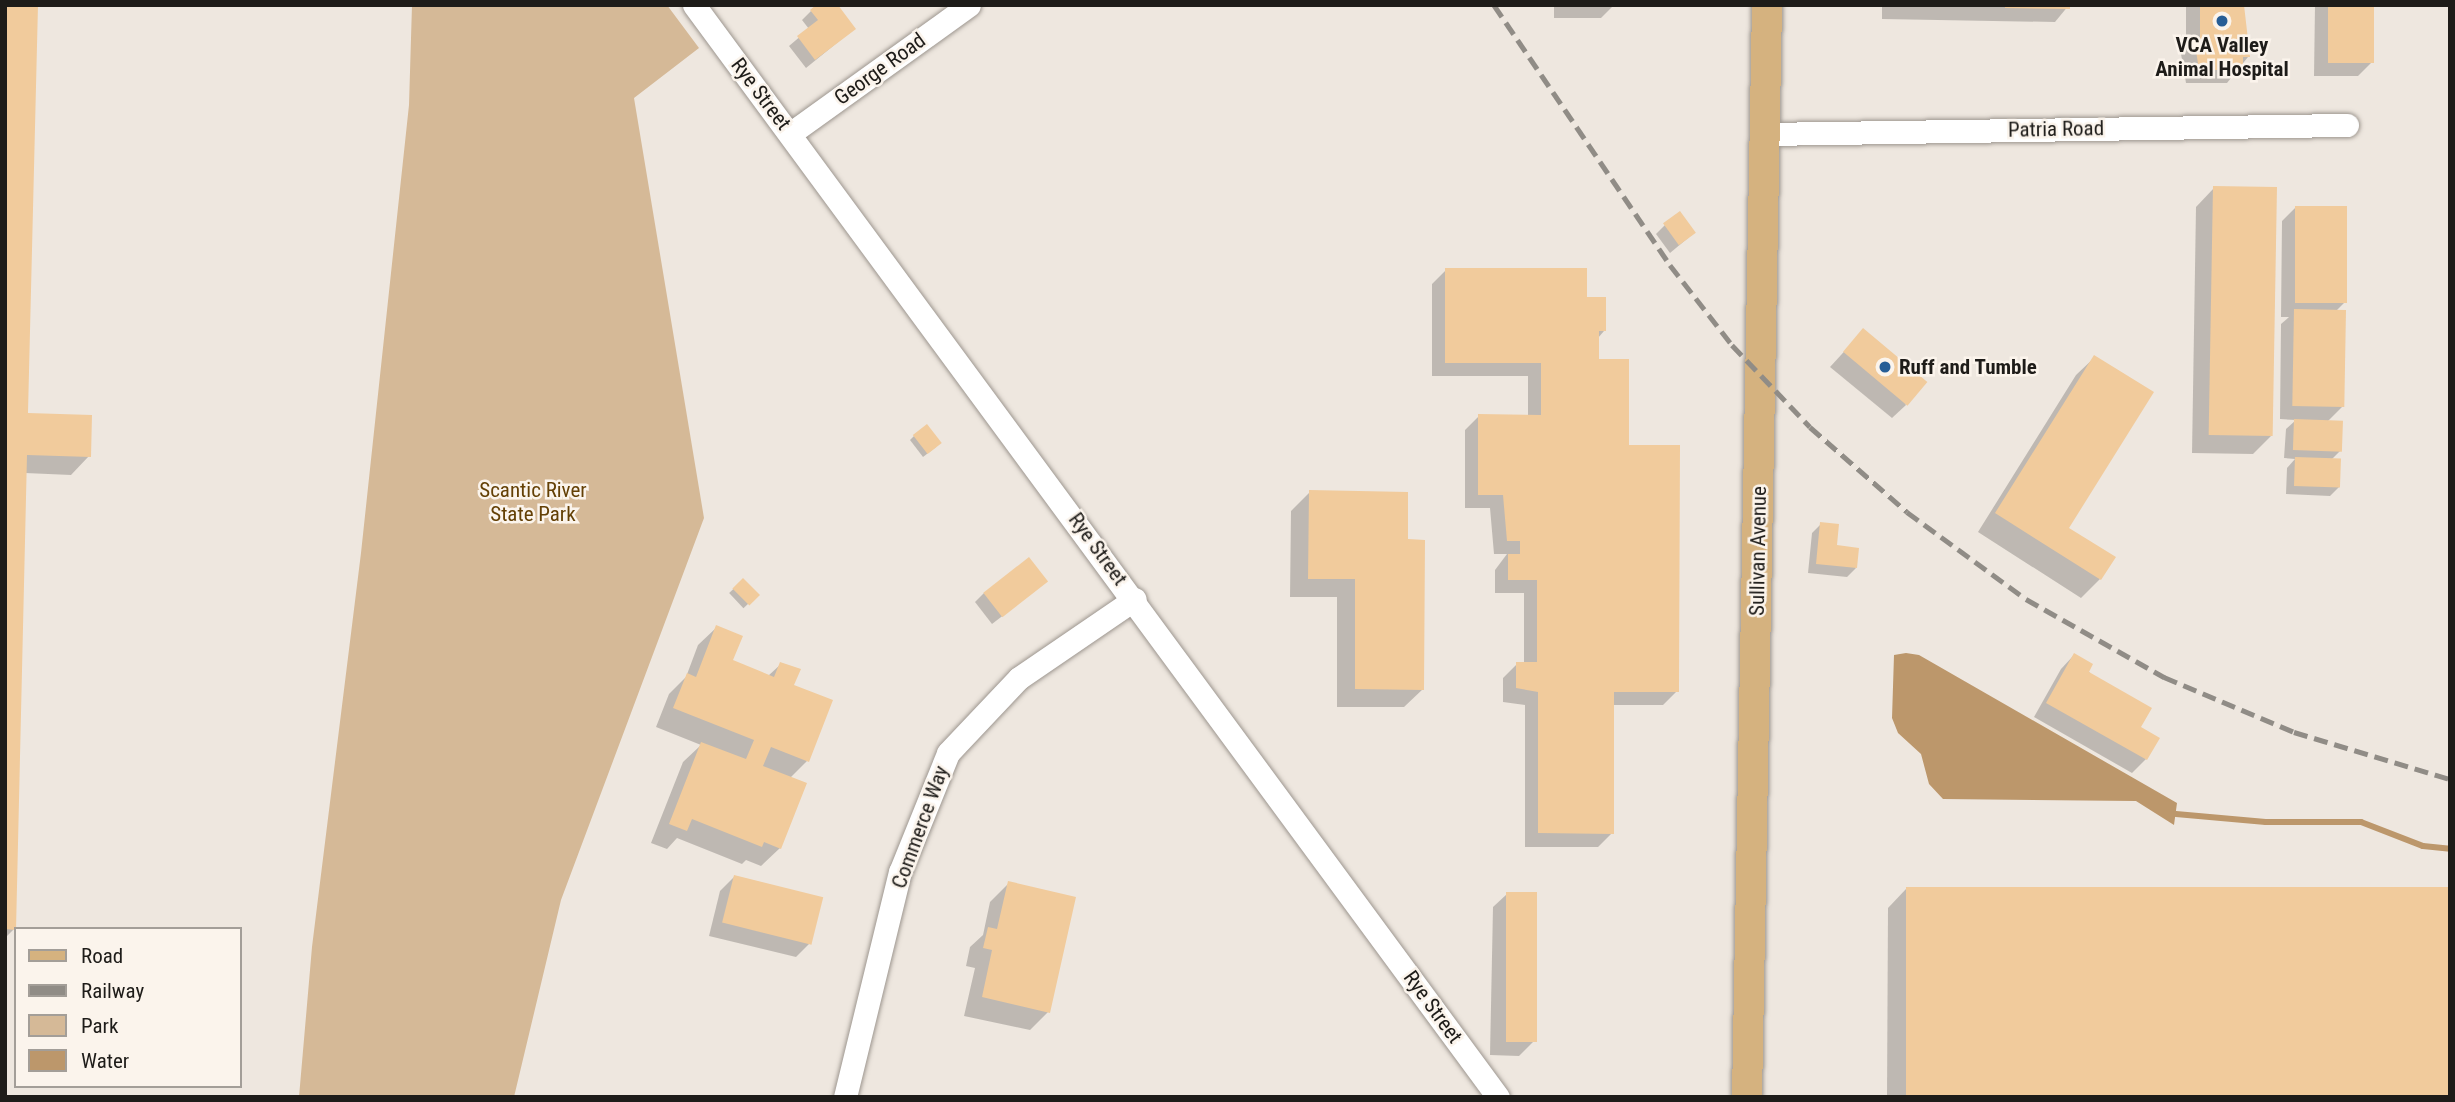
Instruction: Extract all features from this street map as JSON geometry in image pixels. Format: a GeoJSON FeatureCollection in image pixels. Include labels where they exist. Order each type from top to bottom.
{"type":"FeatureCollection","features":[{"type":"Feature","properties":{"kind":"main road","name":"Sullivan Avenue"},"geometry":{"type":"LineString","coordinates":[[1747,1097],[1766,5]]}},
{"type":"Feature","properties":{"kind":"street","name":"Rye Street"},"geometry":{"type":"LineString","coordinates":[[694,5],[1135,599],[1499,1097]]}},
{"type":"Feature","properties":{"kind":"street","name":"George Road"},"geometry":{"type":"LineString","coordinates":[[791,133],[969,5]]}},
{"type":"Feature","properties":{"kind":"street","name":"Patria Road"},"geometry":{"type":"LineString","coordinates":[[1765,134],[2347,125]]}},
{"type":"Feature","properties":{"kind":"street","name":"Commerce Way"},"geometry":{"type":"LineString","coordinates":[[845,1097],[901,872],[948,752],[1020,678],[1135,599]]}},
{"type":"Feature","properties":{"kind":"green space","name":"Scantic River State Park"},"geometry":{"type":"Polygon","coordinates":[[[412,5],[667,5],[699,48],[634,98],[704,518],[561,900],[514,1097],[299,1097],[312,947],[361,553],[409,105],[412,5]]]}},
{"type":"Feature","properties":{"kind":"water"},"geometry":{"type":"Polygon","coordinates":[[[1894,655],[1919,655],[2177,803],[2174,825],[2136,801],[1943,799],[1929,784],[1921,754],[1898,733],[1892,718],[1894,655]]]}},
{"type":"Feature","properties":{"kind":"building"},"geometry":{"type":"Polygon","coordinates":[[[5,5],[38,5],[28,413],[92,415],[91,457],[27,455],[16,927],[14,930],[5,929],[5,5]]]}},
{"type":"Feature","properties":{"kind":"building"},"geometry":{"type":"Polygon","coordinates":[[[816,5],[838,5],[856,29],[815,60],[797,36],[818,20],[810,10],[816,5]]]}},
{"type":"Feature","properties":{"kind":"building"},"geometry":{"type":"Polygon","coordinates":[[[2005,5],[2070,5],[2070,9],[2005,8],[2005,5]]]}},
{"type":"Feature","properties":{"kind":"building","name":"VCA Valley Animal Hospital"},"geometry":{"type":"Polygon","coordinates":[[[2200,5],[2244,5],[2250,57],[2243,57],[2243,70],[2199,70],[2194,38],[2200,38],[2200,5]]]}},
{"type":"Feature","properties":{"kind":"building"},"geometry":{"type":"Polygon","coordinates":[[[2328,5],[2374,5],[2374,63],[2328,63],[2328,5]]]}},
{"type":"Feature","properties":{"kind":"building"},"geometry":{"type":"Polygon","coordinates":[[[2213,186],[2277,187],[2273,436],[2209,435],[2213,186]]]}},
{"type":"Feature","properties":{"kind":"building"},"geometry":{"type":"Polygon","coordinates":[[[2295,206],[2347,206],[2347,303],[2295,303],[2295,206]]]}},
{"type":"Feature","properties":{"kind":"building"},"geometry":{"type":"Polygon","coordinates":[[[1680,211],[1696,233],[1679,245],[1663,223],[1680,211]]]}},
{"type":"Feature","properties":{"kind":"building"},"geometry":{"type":"Polygon","coordinates":[[[1445,268],[1587,268],[1587,297],[1606,297],[1606,331],[1599,331],[1599,359],[1629,359],[1629,445],[1680,445],[1679,692],[1614,692],[1614,834],[1538,833],[1538,692],[1516,688],[1516,662],[1537,662],[1537,580],[1508,580],[1508,554],[1520,554],[1520,541],[1507,541],[1503,495],[1478,495],[1478,414],[1541,415],[1541,363],[1445,363],[1445,268]]]}},
{"type":"Feature","properties":{"kind":"building"},"geometry":{"type":"Polygon","coordinates":[[[2294,309],[2346,310],[2344,407],[2292,406],[2294,309]]]}},
{"type":"Feature","properties":{"kind":"building"},"geometry":{"type":"Polygon","coordinates":[[[1863,328],[1927,382],[1907,406],[1843,352],[1863,328]]]}},
{"type":"Feature","properties":{"kind":"building"},"geometry":{"type":"Polygon","coordinates":[[[2094,355],[2154,392],[2069,528],[2116,557],[2101,580],[1995,513],[2094,355]]]}},
{"type":"Feature","properties":{"kind":"building"},"geometry":{"type":"Polygon","coordinates":[[[2294,419],[2343,421],[2342,452],[2293,450],[2294,419]]]}},
{"type":"Feature","properties":{"kind":"building"},"geometry":{"type":"Polygon","coordinates":[[[927,424],[942,443],[928,454],[913,435],[927,424]]]}},
{"type":"Feature","properties":{"kind":"building"},"geometry":{"type":"Polygon","coordinates":[[[2295,457],[2341,459],[2340,488],[2294,486],[2295,457]]]}},
{"type":"Feature","properties":{"kind":"building"},"geometry":{"type":"Polygon","coordinates":[[[1309,490],[1408,492],[1408,539],[1425,540],[1424,690],[1355,689],[1355,579],[1308,579],[1309,490]]]}},
{"type":"Feature","properties":{"kind":"building"},"geometry":{"type":"Polygon","coordinates":[[[1820,522],[1839,524],[1837,545],[1859,548],[1857,568],[1816,564],[1820,522]]]}},
{"type":"Feature","properties":{"kind":"building"},"geometry":{"type":"Polygon","coordinates":[[[1029,557],[1048,581],[1002,617],[983,593],[1029,557]]]}},
{"type":"Feature","properties":{"kind":"building"},"geometry":{"type":"Polygon","coordinates":[[[743,578],[760,595],[749,606],[732,589],[743,578]]]}},
{"type":"Feature","properties":{"kind":"building"},"geometry":{"type":"Polygon","coordinates":[[[716,625],[743,636],[733,660],[774,677],[780,662],[801,669],[794,685],[833,700],[809,762],[771,747],[763,766],[807,783],[781,849],[764,842],[762,847],[692,819],[687,831],[669,824],[701,742],[746,759],[754,740],[673,708],[687,673],[696,677],[716,625]]]}},
{"type":"Feature","properties":{"kind":"building"},"geometry":{"type":"Polygon","coordinates":[[[2074,653],[2093,664],[2089,672],[2152,708],[2141,727],[2160,738],[2147,760],[2046,703],[2074,653]]]}},
{"type":"Feature","properties":{"kind":"building"},"geometry":{"type":"Polygon","coordinates":[[[734,875],[823,897],[811,945],[722,923],[734,875]]]}},
{"type":"Feature","properties":{"kind":"building"},"geometry":{"type":"Polygon","coordinates":[[[1008,881],[1076,897],[1050,1013],[982,997],[992,950],[983,948],[988,927],[997,929],[1008,881]]]}},
{"type":"Feature","properties":{"kind":"building"},"geometry":{"type":"Polygon","coordinates":[[[1906,887],[2450,887],[2450,1097],[1906,1097],[1906,887]]]}},
{"type":"Feature","properties":{"kind":"building"},"geometry":{"type":"Polygon","coordinates":[[[1506,892],[1537,892],[1537,1042],[1506,1042],[1506,892]]]}},
{"type":"Feature","properties":{"kind":"waterway"},"geometry":{"type":"LineString","coordinates":[[2176,814],[2266,822],[2361,822],[2423,846],[2450,849]]}},
{"type":"Feature","properties":{"kind":"railway"},"geometry":{"type":"LineString","coordinates":[[1494,5],[1670,265],[1732,345],[1810,427],[1907,512],[2026,599],[2164,677],[2294,732],[2450,779]]}},
{"type":"Feature","properties":{"kind":"place","name":"VCA Valley Animal Hospital"},"geometry":{"type":"Point","coordinates":[2222,21]}},
{"type":"Feature","properties":{"kind":"place","name":"Ruff and Tumble"},"geometry":{"type":"Point","coordinates":[1885,367]}}]}
